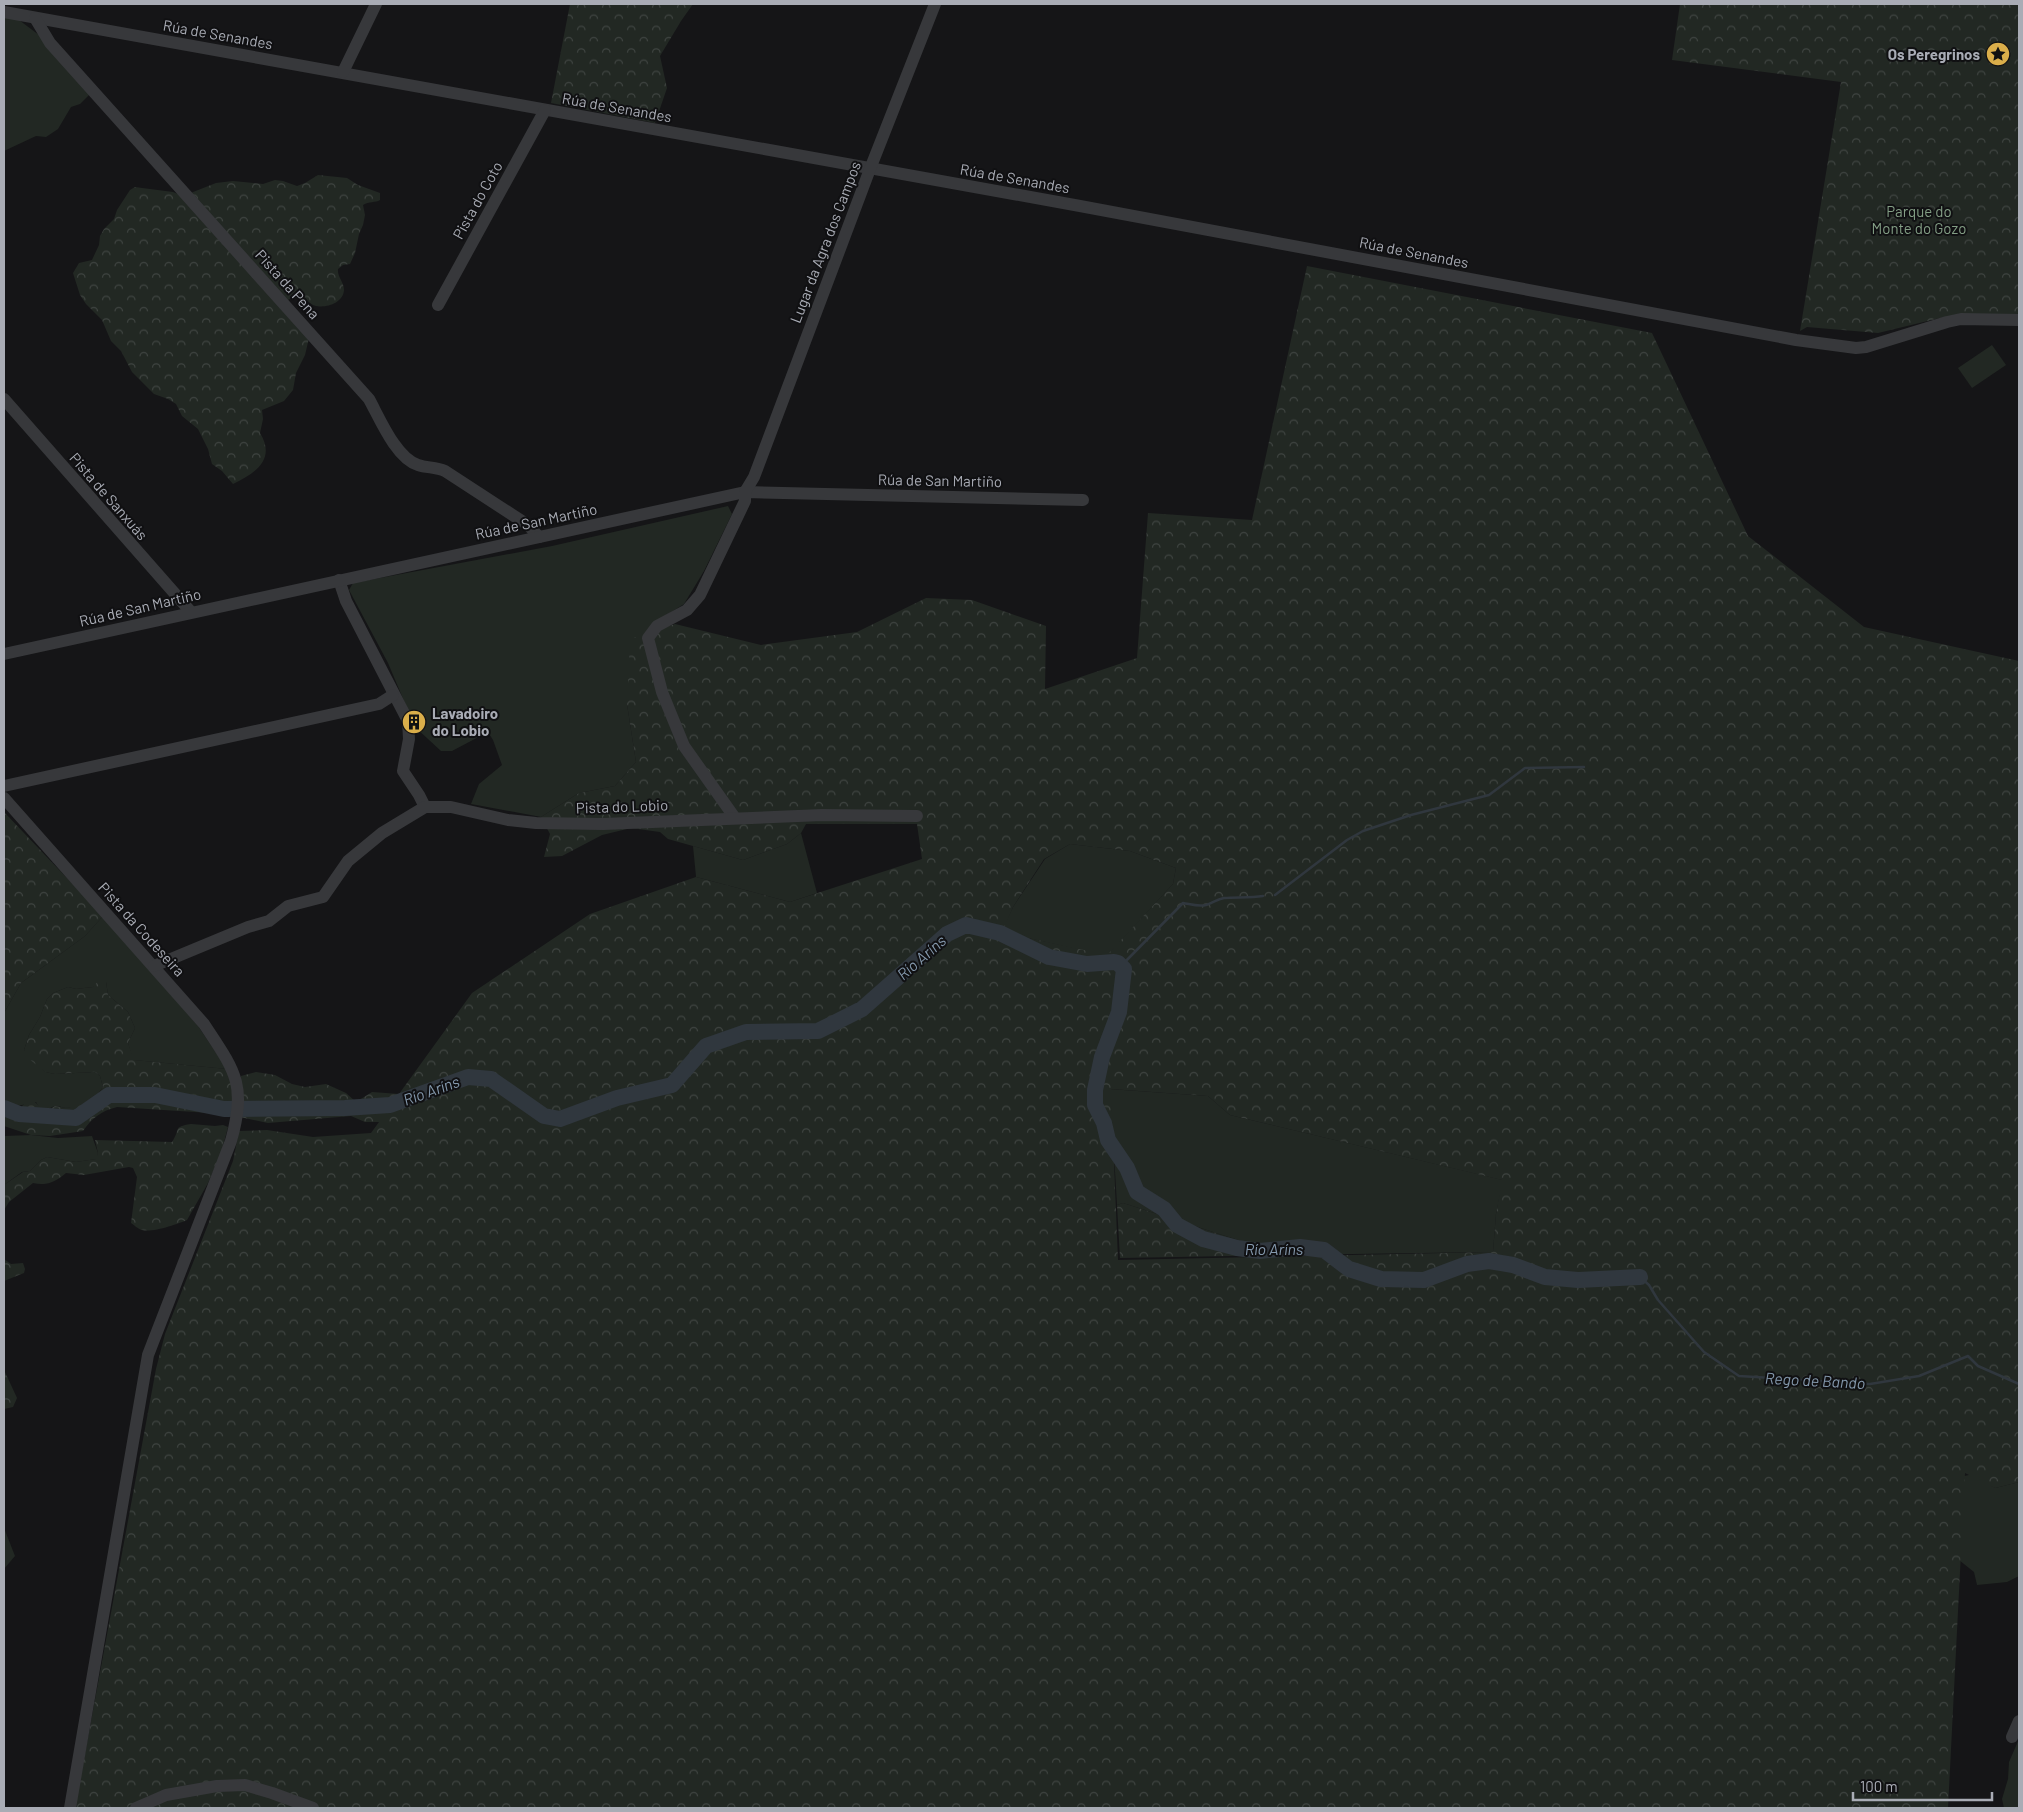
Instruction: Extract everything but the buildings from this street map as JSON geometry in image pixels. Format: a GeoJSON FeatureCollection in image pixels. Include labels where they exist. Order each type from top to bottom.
{"type":"FeatureCollection","features":[{"type":"Feature","properties":{"kind":"street"},"geometry":{"type":"LineString","coordinates":[[343,72],[376,4]]}},
{"type":"Feature","properties":{"kind":"street","name":"Lugar da Agra dos Campos"},"geometry":{"type":"LineString","coordinates":[[735,818],[684,746],[662,692],[648,638],[657,626],[687,610],[700,595],[745,501],[745,492],[754,477],[870,169],[935,4]]}},
{"type":"Feature","properties":{"kind":"street","name":"Rúa de Senandes"},"geometry":{"type":"LineString","coordinates":[[4,12],[1256,238],[1796,340],[1856,348],[1875,346],[1939,324],[1961,319],[2019,320]]}},
{"type":"Feature","properties":{"kind":"street","name":"Pista da Pena"},"geometry":{"type":"LineString","coordinates":[[35,18],[50,43],[369,399],[401,452],[408,460],[418,465],[445,471],[528,526],[539,537]]}},
{"type":"Feature","properties":{"kind":"street","name":"Pista do Coto"},"geometry":{"type":"LineString","coordinates":[[438,305],[545,110]]}},
{"type":"Feature","properties":{"kind":"street","name":"Pista de Sanxuás"},"geometry":{"type":"LineString","coordinates":[[4,399],[191,612]]}},
{"type":"Feature","properties":{"kind":"street","name":"Rúa de San Martiño"},"geometry":{"type":"LineString","coordinates":[[4,654],[745,492],[1083,500]]}},
{"type":"Feature","properties":{"kind":"street"},"geometry":{"type":"LineString","coordinates":[[154,966],[248,927],[270,921],[288,906],[323,897],[348,861],[382,833],[425,807],[403,771],[410,729],[402,707],[393,695],[389,682],[346,601],[338,580]]}},
{"type":"Feature","properties":{"kind":"street"},"geometry":{"type":"LineString","coordinates":[[4,786],[379,704],[393,695]]}},
{"type":"Feature","properties":{"kind":"street","name":"Pista da Codeseira"},"geometry":{"type":"LineString","coordinates":[[4,798],[204,1024],[229,1062],[239,1091],[238,1117],[231,1141],[148,1355],[70,1808]]}},
{"type":"Feature","properties":{"kind":"street","name":"Pista do Lobio"},"geometry":{"type":"LineString","coordinates":[[425,807],[451,808],[508,820],[603,824],[822,815],[917,816]]}},
{"type":"Feature","properties":{"kind":"street"},"geometry":{"type":"LineString","coordinates":[[2012,1737],[2019,1721]]}},
{"type":"Feature","properties":{"kind":"street"},"geometry":{"type":"LineString","coordinates":[[136,1808],[166,1795],[217,1786],[245,1786],[272,1793],[313,1808]]}},
{"type":"Feature","properties":{"kind":"green space"},"geometry":{"type":"Polygon","coordinates":[[[570,4],[693,4],[660,56],[667,88],[655,123],[551,103],[570,4]]]}},
{"type":"Feature","properties":{"kind":"green space","name":"Parque do Monte do Gozo"},"geometry":{"type":"Polygon","coordinates":[[[1680,4],[2019,4],[2019,314],[1940,318],[1878,333],[1807,327],[1800,331],[1841,82],[1672,60],[1680,4]]]}},
{"type":"Feature","properties":{"kind":"green space"},"geometry":{"type":"Polygon","coordinates":[[[4,17],[19,20],[39,35],[90,94],[80,104],[71,107],[58,129],[46,137],[36,136],[4,151],[4,17]]]}},
{"type":"Feature","properties":{"kind":"green space"},"geometry":{"type":"Polygon","coordinates":[[[318,175],[347,178],[358,185],[380,193],[380,200],[363,205],[365,215],[355,253],[350,264],[343,265],[338,269],[344,290],[341,298],[334,304],[320,306],[313,305],[297,294],[288,300],[309,338],[305,355],[296,373],[293,390],[284,401],[262,410],[263,419],[260,433],[266,450],[265,458],[256,470],[233,484],[222,471],[212,464],[208,449],[198,429],[182,416],[176,404],[154,394],[132,372],[121,351],[111,341],[102,320],[80,295],[73,273],[79,263],[92,260],[104,229],[114,219],[117,210],[130,190],[135,187],[173,192],[183,196],[216,183],[233,181],[263,184],[275,180],[297,186],[318,175]]]}},
{"type":"Feature","properties":{"kind":"green space"},"geometry":{"type":"Polygon","coordinates":[[[1307,266],[1652,333],[1748,536],[1864,627],[2019,661],[2019,1482],[1995,1488],[1965,1473],[1948,1808],[75,1808],[156,1369],[165,1334],[233,1161],[239,1131],[267,1130],[313,1137],[371,1133],[379,1122],[365,1122],[351,1116],[268,1123],[226,1114],[117,1107],[97,1116],[83,1131],[50,1136],[31,1135],[4,1126],[4,1099],[15,1107],[33,1100],[40,1107],[42,1113],[55,1106],[67,1108],[87,1103],[103,1087],[100,1076],[95,1072],[55,1074],[45,1072],[28,1058],[24,1050],[29,1035],[40,1017],[47,999],[53,993],[68,987],[76,989],[93,987],[100,979],[106,982],[108,995],[128,1012],[135,1028],[128,1043],[134,1060],[227,1069],[241,1082],[241,1076],[256,1072],[275,1075],[292,1084],[305,1087],[326,1084],[346,1093],[356,1102],[372,1092],[399,1094],[472,993],[590,914],[696,877],[790,902],[922,859],[917,824],[806,824],[801,833],[787,844],[743,860],[668,839],[660,832],[631,828],[602,835],[562,856],[544,857],[550,834],[541,817],[579,793],[615,786],[636,762],[627,704],[630,639],[675,624],[761,645],[857,632],[926,598],[972,600],[1046,626],[1045,689],[1137,658],[1148,513],[1252,520],[1307,266]],[[1070,844],[1044,859],[1013,907],[1004,928],[1015,935],[1107,955],[1173,884],[1176,868],[1130,851],[1070,844]],[[1111,1089],[1118,1260],[1493,1252],[1496,1214],[1502,1180],[1230,1115],[1208,1096],[1111,1089]]]}},
{"type":"Feature","properties":{"kind":"green space"},"geometry":{"type":"Polygon","coordinates":[[[1992,345],[2006,365],[1972,388],[1958,368],[1992,345]]]}},
{"type":"Feature","properties":{"kind":"green space"},"geometry":{"type":"Polygon","coordinates":[[[728,506],[732,514],[704,571],[684,604],[654,623],[627,704],[636,762],[615,786],[579,793],[541,817],[471,804],[479,784],[502,765],[493,740],[488,732],[452,751],[441,751],[415,727],[388,663],[349,590],[353,583],[552,546],[728,506]]]}},
{"type":"Feature","properties":{"kind":"green space"},"geometry":{"type":"Polygon","coordinates":[[[4,812],[103,916],[85,936],[21,983],[4,1013],[4,812]]]}},
{"type":"Feature","properties":{"kind":"green space"},"geometry":{"type":"Polygon","coordinates":[[[801,833],[817,893],[790,902],[696,877],[693,846],[743,860],[787,844],[801,833]]]}},
{"type":"Feature","properties":{"kind":"green space"},"geometry":{"type":"Polygon","coordinates":[[[1070,844],[1130,851],[1176,868],[1173,884],[1107,956],[1015,935],[1003,928],[1013,907],[1045,859],[1070,844]]]}},
{"type":"Feature","properties":{"kind":"green space"},"geometry":{"type":"Polygon","coordinates":[[[103,916],[198,1026],[227,1069],[133,1060],[128,1043],[135,1028],[128,1012],[108,995],[106,982],[93,987],[76,989],[68,987],[53,993],[47,999],[40,1017],[29,1035],[24,1050],[45,1072],[55,1074],[95,1072],[100,1076],[103,1087],[92,1099],[73,1107],[54,1106],[42,1113],[36,1102],[13,1107],[4,1099],[4,1013],[21,983],[85,936],[103,916]]]}},
{"type":"Feature","properties":{"kind":"green space"},"geometry":{"type":"Polygon","coordinates":[[[1110,1089],[1208,1096],[1230,1115],[1503,1180],[1496,1214],[1493,1252],[1284,1255],[1123,1203],[1117,1205],[1110,1089]]]}},
{"type":"Feature","properties":{"kind":"green space"},"geometry":{"type":"Polygon","coordinates":[[[191,1124],[223,1125],[228,1127],[222,1150],[208,1183],[187,1220],[165,1228],[146,1231],[139,1229],[131,1223],[137,1177],[133,1168],[129,1167],[84,1175],[66,1173],[51,1182],[43,1184],[33,1183],[9,1202],[4,1210],[4,1185],[23,1172],[30,1171],[47,1157],[76,1162],[96,1159],[98,1153],[95,1140],[172,1142],[181,1126],[191,1124]]]}},
{"type":"Feature","properties":{"kind":"green space"},"geometry":{"type":"Polygon","coordinates":[[[31,1135],[58,1138],[92,1136],[98,1153],[97,1159],[76,1162],[47,1157],[30,1171],[22,1172],[4,1185],[4,1136],[31,1135]]]}},
{"type":"Feature","properties":{"kind":"green space"},"geometry":{"type":"Polygon","coordinates":[[[1123,1203],[1284,1255],[1120,1258],[1117,1205],[1123,1203]]]}},
{"type":"Feature","properties":{"kind":"green space"},"geometry":{"type":"Polygon","coordinates":[[[4,1259],[11,1264],[23,1263],[24,1273],[4,1281],[4,1259]]]}},
{"type":"Feature","properties":{"kind":"green space"},"geometry":{"type":"Polygon","coordinates":[[[4,1370],[17,1398],[13,1407],[4,1409],[4,1370]]]}},
{"type":"Feature","properties":{"kind":"green space"},"geometry":{"type":"Polygon","coordinates":[[[1973,1474],[1995,1488],[2019,1482],[2019,1576],[2007,1582],[1977,1585],[1974,1572],[1954,1556],[1947,1480],[1973,1474]]]}},
{"type":"Feature","properties":{"kind":"green space"},"geometry":{"type":"Polygon","coordinates":[[[4,1528],[15,1556],[4,1569],[4,1528]]]}},
{"type":"Feature","properties":{"kind":"green space"},"geometry":{"type":"Polygon","coordinates":[[[2019,1739],[2019,1808],[2004,1808],[2002,1799],[2008,1779],[2009,1762],[2019,1739]]]}},
{"type":"Feature","properties":{"kind":"waterway"},"geometry":{"type":"LineString","coordinates":[[1275,895],[1347,840],[1363,831],[1411,815],[1489,795],[1525,768],[1584,767]]}},
{"type":"Feature","properties":{"kind":"waterway"},"geometry":{"type":"LineString","coordinates":[[1121,966],[1183,903],[1203,906],[1224,898],[1263,896]]}},
{"type":"Feature","properties":{"kind":"waterway","name":"Río Aríns"},"geometry":{"type":"LineString","coordinates":[[4,1108],[19,1114],[76,1118],[109,1095],[155,1095],[224,1109],[345,1108],[390,1105],[468,1077],[491,1079],[544,1116],[560,1119],[617,1098],[672,1085],[706,1046],[746,1032],[818,1031],[862,1009],[947,934],[966,925],[1000,933],[1049,957],[1087,964],[1114,962],[1124,969],[1119,1012],[1102,1057],[1095,1090],[1095,1105],[1104,1123],[1108,1140],[1127,1168],[1137,1192],[1164,1209],[1177,1225],[1203,1239],[1237,1248],[1260,1251],[1300,1247],[1324,1250],[1349,1269],[1381,1279],[1424,1280],[1467,1264],[1489,1261],[1513,1265],[1545,1277],[1578,1280],[1640,1277]]}},
{"type":"Feature","properties":{"kind":"waterway","name":"Rego de Bando"},"geometry":{"type":"LineString","coordinates":[[1640,1277],[1649,1285],[1658,1300],[1704,1352],[1739,1376],[1870,1384],[1919,1376],[1968,1356],[1978,1366],[2019,1384]]}},
{"type":"Feature","properties":{"kind":"place","name":"Os Peregrinos"},"geometry":{"type":"Point","coordinates":[1998,54]}},
{"type":"Feature","properties":{"kind":"place","name":"Lavadoiro do Lobio"},"geometry":{"type":"Point","coordinates":[414,722]}}]}
